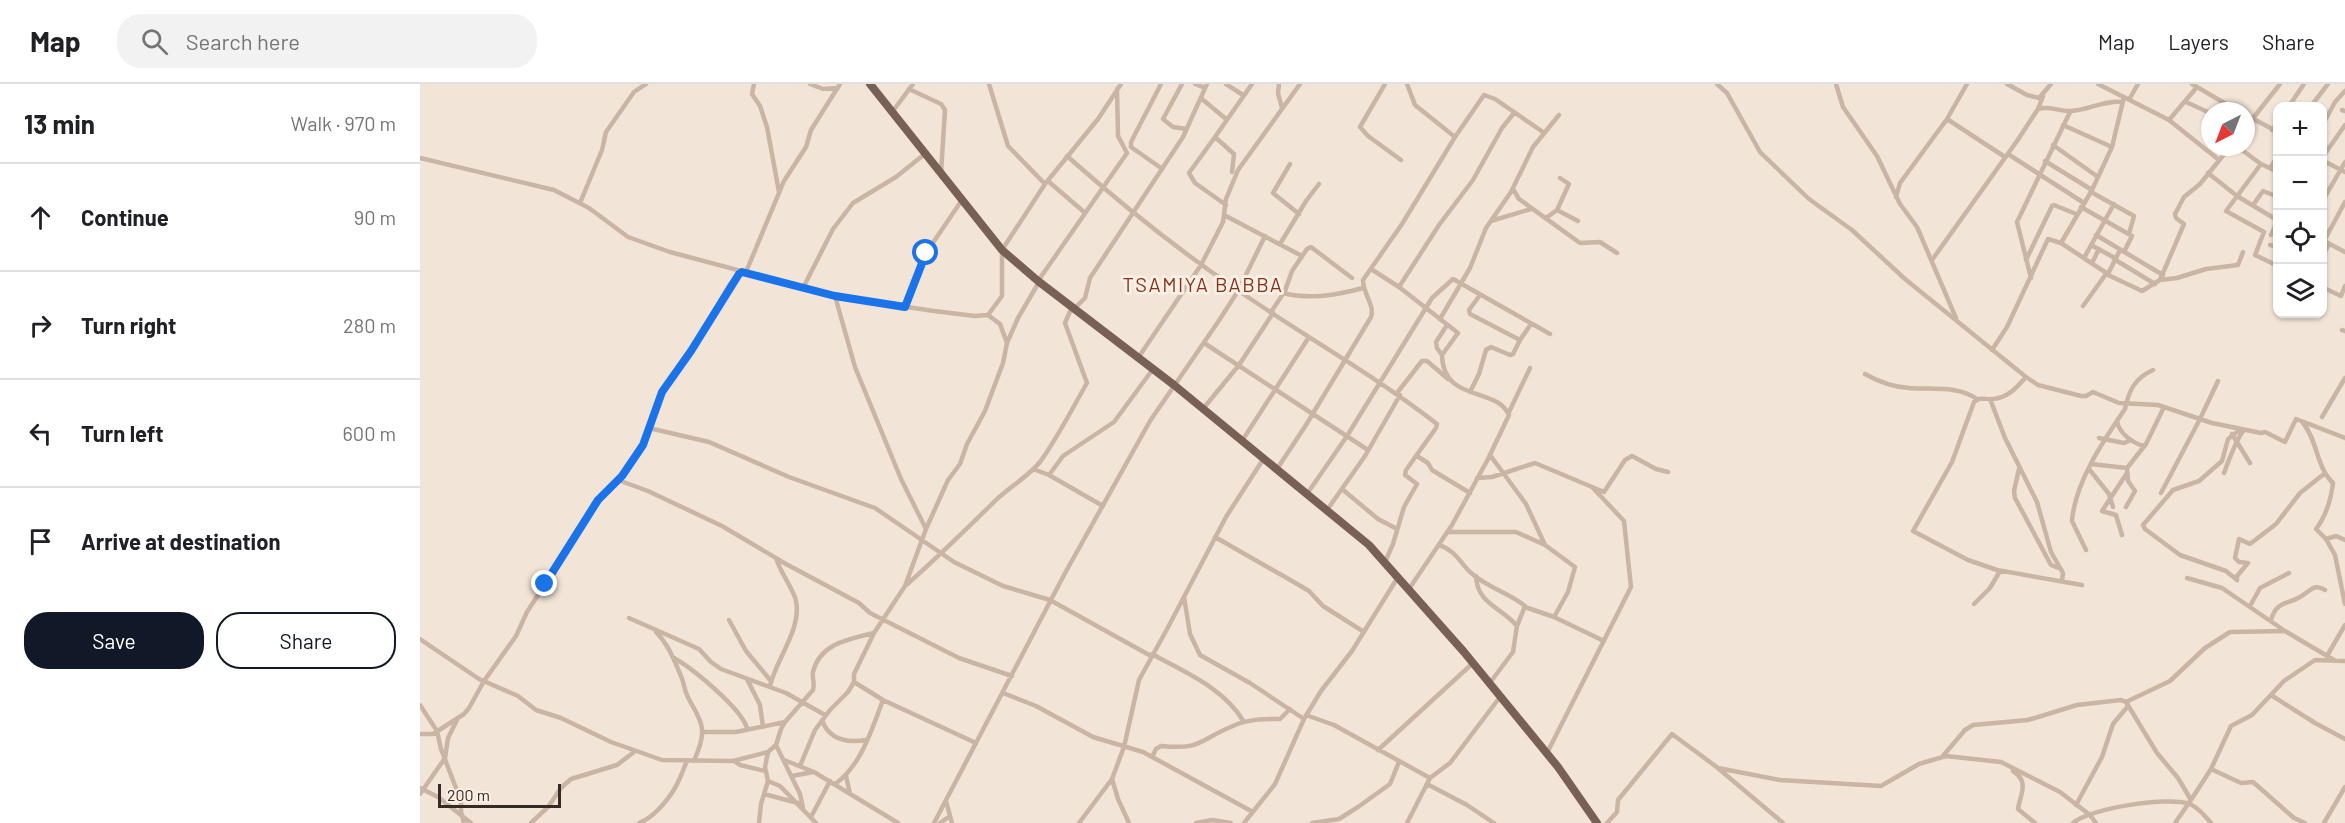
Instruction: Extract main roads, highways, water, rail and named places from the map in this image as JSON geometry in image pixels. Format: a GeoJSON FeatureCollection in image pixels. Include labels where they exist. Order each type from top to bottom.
{"type":"FeatureCollection","features":[{"type":"Feature","properties":{"kind":"main road"},"geometry":{"type":"LineString","coordinates":[[870,84],[1002,250],[1038,282],[1074,307],[1174,385],[1202,410],[1362,537],[1473,663],[1546,754],[1597,823]]}},
{"type":"Feature","properties":{"kind":"district","name":"TSAMIYA BABBA"},"geometry":{"type":"Point","coordinates":[1203,284]}}]}
